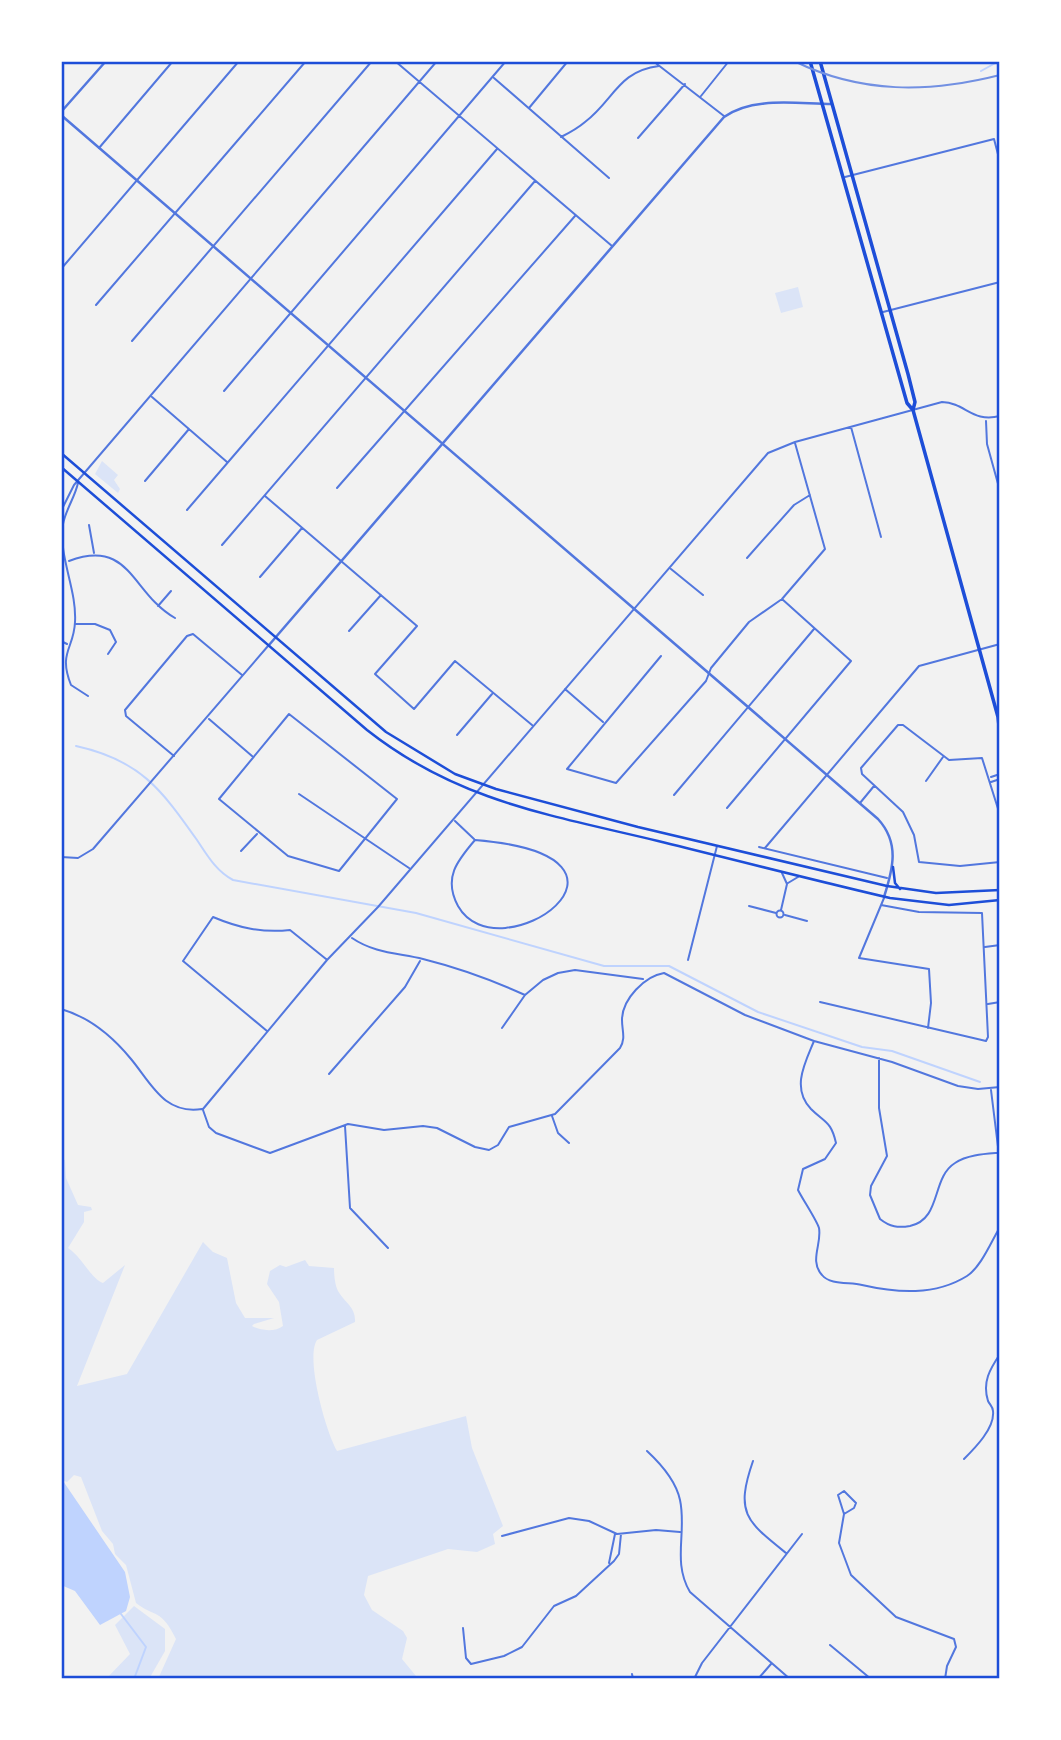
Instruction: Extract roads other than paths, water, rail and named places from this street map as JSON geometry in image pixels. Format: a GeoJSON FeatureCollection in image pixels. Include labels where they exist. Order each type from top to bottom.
{"type":"FeatureCollection","features":[{"type":"Feature","properties":{"kind":"main road"},"geometry":{"type":"LineString","coordinates":[[810,61],[907,403],[913,410],[999,718],[1000,735]]}},
{"type":"Feature","properties":{"kind":"main road"},"geometry":{"type":"LineString","coordinates":[[820,61],[915,402],[913,410]]}},
{"type":"Feature","properties":{"kind":"main road"},"geometry":{"type":"LineString","coordinates":[[61,453],[408,747],[455,774],[483,785],[717,846],[900,889],[955,894],[1000,890]]}},
{"type":"Feature","properties":{"kind":"main road"},"geometry":{"type":"LineString","coordinates":[[61,467],[391,749],[438,777],[475,794],[548,815],[884,897],[948,905],[1000,900]]}},
{"type":"Feature","properties":{"kind":"main road"},"geometry":{"type":"LineString","coordinates":[[893,867],[895,883],[900,889]]}},
{"type":"Feature","properties":{"kind":"street"},"geometry":{"type":"LineString","coordinates":[[106,61],[61,114],[860,803],[887,830],[893,848],[893,867],[859,958],[929,968],[931,1003],[928,1028]]}},
{"type":"Feature","properties":{"kind":"street"},"geometry":{"type":"LineString","coordinates":[[99,148],[173,61]]}},
{"type":"Feature","properties":{"kind":"street"},"geometry":{"type":"LineString","coordinates":[[61,269],[239,61]]}},
{"type":"Feature","properties":{"kind":"street"},"geometry":{"type":"LineString","coordinates":[[96,305],[306,61]]}},
{"type":"Feature","properties":{"kind":"street"},"geometry":{"type":"LineString","coordinates":[[132,341],[372,61]]}},
{"type":"Feature","properties":{"kind":"street"},"geometry":{"type":"LineString","coordinates":[[395,61],[613,247]]}},
{"type":"Feature","properties":{"kind":"street"},"geometry":{"type":"LineString","coordinates":[[61,511],[66,497],[78,481],[437,61]]}},
{"type":"Feature","properties":{"kind":"street"},"geometry":{"type":"LineString","coordinates":[[224,391],[506,61]]}},
{"type":"Feature","properties":{"kind":"street"},"geometry":{"type":"LineString","coordinates":[[528,109],[568,61]]}},
{"type":"Feature","properties":{"kind":"street"},"geometry":{"type":"LineString","coordinates":[[653,61],[724,117]]}},
{"type":"Feature","properties":{"kind":"street"},"geometry":{"type":"LineString","coordinates":[[700,97],[729,61]]}},
{"type":"Feature","properties":{"kind":"street"},"geometry":{"type":"LineString","coordinates":[[560,138],[586,122],[627,76],[641,68],[659,66]]}},
{"type":"Feature","properties":{"kind":"street"},"geometry":{"type":"LineString","coordinates":[[492,77],[609,178]]}},
{"type":"Feature","properties":{"kind":"street"},"geometry":{"type":"LineString","coordinates":[[638,138],[685,84]]}},
{"type":"Feature","properties":{"kind":"street"},"geometry":{"type":"LineString","coordinates":[[61,857],[69,859],[87,855],[724,117],[739,108],[761,104],[832,104]]}},
{"type":"Feature","properties":{"kind":"street"},"geometry":{"type":"LineString","coordinates":[[845,177],[994,139],[1000,162]]}},
{"type":"Feature","properties":{"kind":"street"},"geometry":{"type":"LineString","coordinates":[[187,510],[497,149]]}},
{"type":"Feature","properties":{"kind":"street"},"geometry":{"type":"LineString","coordinates":[[222,545],[535,181]]}},
{"type":"Feature","properties":{"kind":"street"},"geometry":{"type":"LineString","coordinates":[[337,488],[575,216]]}},
{"type":"Feature","properties":{"kind":"street"},"geometry":{"type":"LineString","coordinates":[[883,312],[1000,282]]}},
{"type":"Feature","properties":{"kind":"street"},"geometry":{"type":"LineString","coordinates":[[150,396],[228,462]]}},
{"type":"Feature","properties":{"kind":"street"},"geometry":{"type":"LineString","coordinates":[[203,1116],[203,1109],[327,960],[351,937],[454,820],[768,453],[795,442],[950,402],[986,419],[1000,416]]}},
{"type":"Feature","properties":{"kind":"street"},"geometry":{"type":"LineString","coordinates":[[986,419],[987,444],[1000,491]]}},
{"type":"Feature","properties":{"kind":"street"},"geometry":{"type":"LineString","coordinates":[[851,427],[881,537]]}},
{"type":"Feature","properties":{"kind":"street"},"geometry":{"type":"LineString","coordinates":[[145,481],[189,429]]}},
{"type":"Feature","properties":{"kind":"street"},"geometry":{"type":"LineString","coordinates":[[661,656],[567,769],[616,783],[705,681],[749,622],[782,599],[825,549],[795,442]]}},
{"type":"Feature","properties":{"kind":"street"},"geometry":{"type":"LineString","coordinates":[[63,550],[64,522],[78,481]]}},
{"type":"Feature","properties":{"kind":"street"},"geometry":{"type":"LineString","coordinates":[[747,558],[794,505],[810,495]]}},
{"type":"Feature","properties":{"kind":"street"},"geometry":{"type":"LineString","coordinates":[[265,496],[417,625],[375,674],[414,709],[455,661],[533,726]]}},
{"type":"Feature","properties":{"kind":"street"},"geometry":{"type":"LineString","coordinates":[[89,525],[94,554]]}},
{"type":"Feature","properties":{"kind":"street"},"geometry":{"type":"LineString","coordinates":[[260,577],[302,528]]}},
{"type":"Feature","properties":{"kind":"street"},"geometry":{"type":"LineString","coordinates":[[61,546],[73,584],[76,624],[68,644],[65,662],[68,679],[71,685],[88,696]]}},
{"type":"Feature","properties":{"kind":"street"},"geometry":{"type":"LineString","coordinates":[[68,562],[94,554],[108,556],[124,566],[158,607],[175,618]]}},
{"type":"Feature","properties":{"kind":"street"},"geometry":{"type":"LineString","coordinates":[[670,569],[703,595]]}},
{"type":"Feature","properties":{"kind":"street"},"geometry":{"type":"LineString","coordinates":[[158,607],[172,591]]}},
{"type":"Feature","properties":{"kind":"street"},"geometry":{"type":"LineString","coordinates":[[349,631],[381,595]]}},
{"type":"Feature","properties":{"kind":"street"},"geometry":{"type":"LineString","coordinates":[[727,808],[851,661],[782,599]]}},
{"type":"Feature","properties":{"kind":"street"},"geometry":{"type":"LineString","coordinates":[[76,624],[95,624],[110,630],[116,642],[108,654]]}},
{"type":"Feature","properties":{"kind":"street"},"geometry":{"type":"LineString","coordinates":[[674,795],[815,628]]}},
{"type":"Feature","properties":{"kind":"street"},"geometry":{"type":"LineString","coordinates":[[174,756],[125,713],[187,636],[193,634],[243,676]]}},
{"type":"Feature","properties":{"kind":"street"},"geometry":{"type":"LineString","coordinates":[[61,641],[68,644]]}},
{"type":"Feature","properties":{"kind":"street"},"geometry":{"type":"LineString","coordinates":[[765,848],[919,666],[1000,644]]}},
{"type":"Feature","properties":{"kind":"street"},"geometry":{"type":"LineString","coordinates":[[565,689],[604,722]]}},
{"type":"Feature","properties":{"kind":"street"},"geometry":{"type":"LineString","coordinates":[[457,735],[493,693]]}},
{"type":"Feature","properties":{"kind":"street"},"geometry":{"type":"LineString","coordinates":[[289,714],[397,799],[339,871],[288,856],[219,799],[253,756],[289,714]]}},
{"type":"Feature","properties":{"kind":"street"},"geometry":{"type":"LineString","coordinates":[[207,718],[253,756]]}},
{"type":"Feature","properties":{"kind":"street"},"geometry":{"type":"LineString","coordinates":[[1000,815],[982,758],[957,761],[943,757],[900,724],[861,768],[862,774],[903,812],[914,835],[917,859],[922,864],[960,866],[1000,862]]}},
{"type":"Feature","properties":{"kind":"street"},"geometry":{"type":"LineString","coordinates":[[926,781],[943,757]]}},
{"type":"Feature","properties":{"kind":"street"},"geometry":{"type":"LineString","coordinates":[[989,777],[1000,774]]}},
{"type":"Feature","properties":{"kind":"street"},"geometry":{"type":"LineString","coordinates":[[990,782],[1000,779]]}},
{"type":"Feature","properties":{"kind":"street"},"geometry":{"type":"LineString","coordinates":[[860,803],[875,785]]}},
{"type":"Feature","properties":{"kind":"street"},"geometry":{"type":"LineString","coordinates":[[299,794],[410,869]]}},
{"type":"Feature","properties":{"kind":"street"},"geometry":{"type":"LineString","coordinates":[[454,820],[475,840],[513,843],[544,853],[565,869],[569,879],[565,900],[557,908],[520,927],[490,926],[474,920],[461,911],[454,899],[450,876],[454,865],[475,840]]}},
{"type":"Feature","properties":{"kind":"street"},"geometry":{"type":"LineString","coordinates":[[241,851],[257,833]]}},
{"type":"Feature","properties":{"kind":"street"},"geometry":{"type":"LineString","coordinates":[[688,960],[717,846]]}},
{"type":"Feature","properties":{"kind":"street"},"geometry":{"type":"LineString","coordinates":[[759,847],[890,879]]}},
{"type":"Feature","properties":{"kind":"street"},"geometry":{"type":"LineString","coordinates":[[776,914],[781,910],[787,884],[782,872]]}},
{"type":"Feature","properties":{"kind":"street"},"geometry":{"type":"LineString","coordinates":[[787,884],[798,876]]}},
{"type":"Feature","properties":{"kind":"street"},"geometry":{"type":"LineString","coordinates":[[821,1002],[986,1041],[987,1004],[982,913],[919,912],[881,905]]}},
{"type":"Feature","properties":{"kind":"street"},"geometry":{"type":"LineString","coordinates":[[748,906],[776,914],[779,918],[784,915],[807,921]]}},
{"type":"Feature","properties":{"kind":"street"},"geometry":{"type":"LineString","coordinates":[[781,910],[784,915]]}},
{"type":"Feature","properties":{"kind":"street"},"geometry":{"type":"LineString","coordinates":[[268,1031],[183,961],[213,917],[241,929],[268,932],[290,930],[327,960]]}},
{"type":"Feature","properties":{"kind":"street"},"geometry":{"type":"LineString","coordinates":[[351,937],[369,950],[421,959],[485,977],[525,995]]}},
{"type":"Feature","properties":{"kind":"street"},"geometry":{"type":"LineString","coordinates":[[984,947],[1000,945]]}},
{"type":"Feature","properties":{"kind":"street"},"geometry":{"type":"LineString","coordinates":[[329,1074],[405,987],[421,959]]}},
{"type":"Feature","properties":{"kind":"street"},"geometry":{"type":"LineString","coordinates":[[502,1028],[525,995],[543,980],[575,970],[644,980],[658,974],[671,974],[746,1015],[814,1041],[879,1058],[958,1086],[1000,1087]]}},
{"type":"Feature","properties":{"kind":"street"},"geometry":{"type":"LineString","coordinates":[[196,1110],[196,1114],[203,1116],[216,1133],[270,1153],[345,1124],[384,1130],[437,1128],[478,1149],[489,1150],[498,1145],[509,1128],[552,1115],[620,1048],[624,1038],[623,1011],[644,980]]}},
{"type":"Feature","properties":{"kind":"street"},"geometry":{"type":"LineString","coordinates":[[987,1004],[1000,1002]]}},
{"type":"Feature","properties":{"kind":"street"},"geometry":{"type":"LineString","coordinates":[[61,1009],[81,1017],[113,1040],[164,1101],[196,1110],[203,1109]]}},
{"type":"Feature","properties":{"kind":"street"},"geometry":{"type":"LineString","coordinates":[[814,1041],[799,1077],[803,1096],[811,1110],[822,1115],[833,1128],[836,1143],[825,1159],[803,1169],[798,1190],[818,1228],[816,1257],[819,1274],[829,1282],[861,1284],[881,1290],[910,1293],[929,1290],[967,1276],[1000,1227]]}},
{"type":"Feature","properties":{"kind":"street"},"geometry":{"type":"LineString","coordinates":[[879,1058],[879,1108],[887,1156],[870,1195],[880,1219],[898,1228],[918,1224],[929,1214],[943,1174],[955,1163],[998,1153]]}},
{"type":"Feature","properties":{"kind":"street"},"geometry":{"type":"LineString","coordinates":[[991,1088],[1000,1163]]}},
{"type":"Feature","properties":{"kind":"street"},"geometry":{"type":"LineString","coordinates":[[552,1115],[558,1133],[569,1143]]}},
{"type":"Feature","properties":{"kind":"street"},"geometry":{"type":"LineString","coordinates":[[345,1124],[350,1208],[388,1248]]}},
{"type":"Feature","properties":{"kind":"street"},"geometry":{"type":"LineString","coordinates":[[964,1459],[984,1436],[993,1411],[986,1390],[987,1376],[1000,1354]]}},
{"type":"Feature","properties":{"kind":"street"},"geometry":{"type":"LineString","coordinates":[[647,1451],[676,1487],[682,1513],[679,1558],[685,1585],[695,1599],[790,1679]]}},
{"type":"Feature","properties":{"kind":"street"},"geometry":{"type":"LineString","coordinates":[[753,1461],[745,1489],[746,1514],[758,1531],[786,1553]]}},
{"type":"Feature","properties":{"kind":"street"},"geometry":{"type":"LineString","coordinates":[[844,1514],[854,1508],[856,1503],[844,1490],[838,1495],[844,1514],[839,1535],[840,1552],[851,1575],[866,1592],[896,1617],[954,1639],[956,1647],[947,1666],[945,1679]]}},
{"type":"Feature","properties":{"kind":"street"},"geometry":{"type":"LineString","coordinates":[[502,1536],[569,1518],[589,1521],[621,1534],[645,1530],[680,1532]]}},
{"type":"Feature","properties":{"kind":"street"},"geometry":{"type":"LineString","coordinates":[[609,1564],[615,1533]]}},
{"type":"Feature","properties":{"kind":"street"},"geometry":{"type":"LineString","coordinates":[[463,1628],[466,1658],[471,1664],[511,1653],[522,1647],[554,1606],[576,1596],[619,1554],[621,1534]]}},
{"type":"Feature","properties":{"kind":"street"},"geometry":{"type":"LineString","coordinates":[[694,1679],[802,1534]]}},
{"type":"Feature","properties":{"kind":"street"},"geometry":{"type":"LineString","coordinates":[[830,1645],[870,1679]]}},
{"type":"Feature","properties":{"kind":"street"},"geometry":{"type":"LineString","coordinates":[[758,1679],[771,1663]]}},
{"type":"Feature","properties":{"kind":"street"},"geometry":{"type":"LineString","coordinates":[[632,1674],[633,1679]]}},
{"type":"Feature","properties":{"kind":"water"},"geometry":{"type":"Polygon","coordinates":[[[61,1478],[125,1572],[130,1597],[126,1611],[100,1625],[75,1591],[61,1585],[61,1478]]]}},
{"type":"Feature","properties":{"kind":"waterway"},"geometry":{"type":"LineString","coordinates":[[981,71],[999,61]]}},
{"type":"Feature","properties":{"kind":"waterway"},"geometry":{"type":"LineString","coordinates":[[76,746],[117,759],[147,779],[172,806],[212,862],[233,880],[416,913],[604,966],[669,966],[758,1012],[862,1047],[892,1051],[980,1082]]}},
{"type":"Feature","properties":{"kind":"waterway"},"geometry":{"type":"LineString","coordinates":[[121,1614],[146,1647],[134,1679]]}},
{"type":"Feature","properties":{"kind":"railway"},"geometry":{"type":"LineString","coordinates":[[794,61],[844,80],[896,87],[947,85],[1000,75]]}}]}
